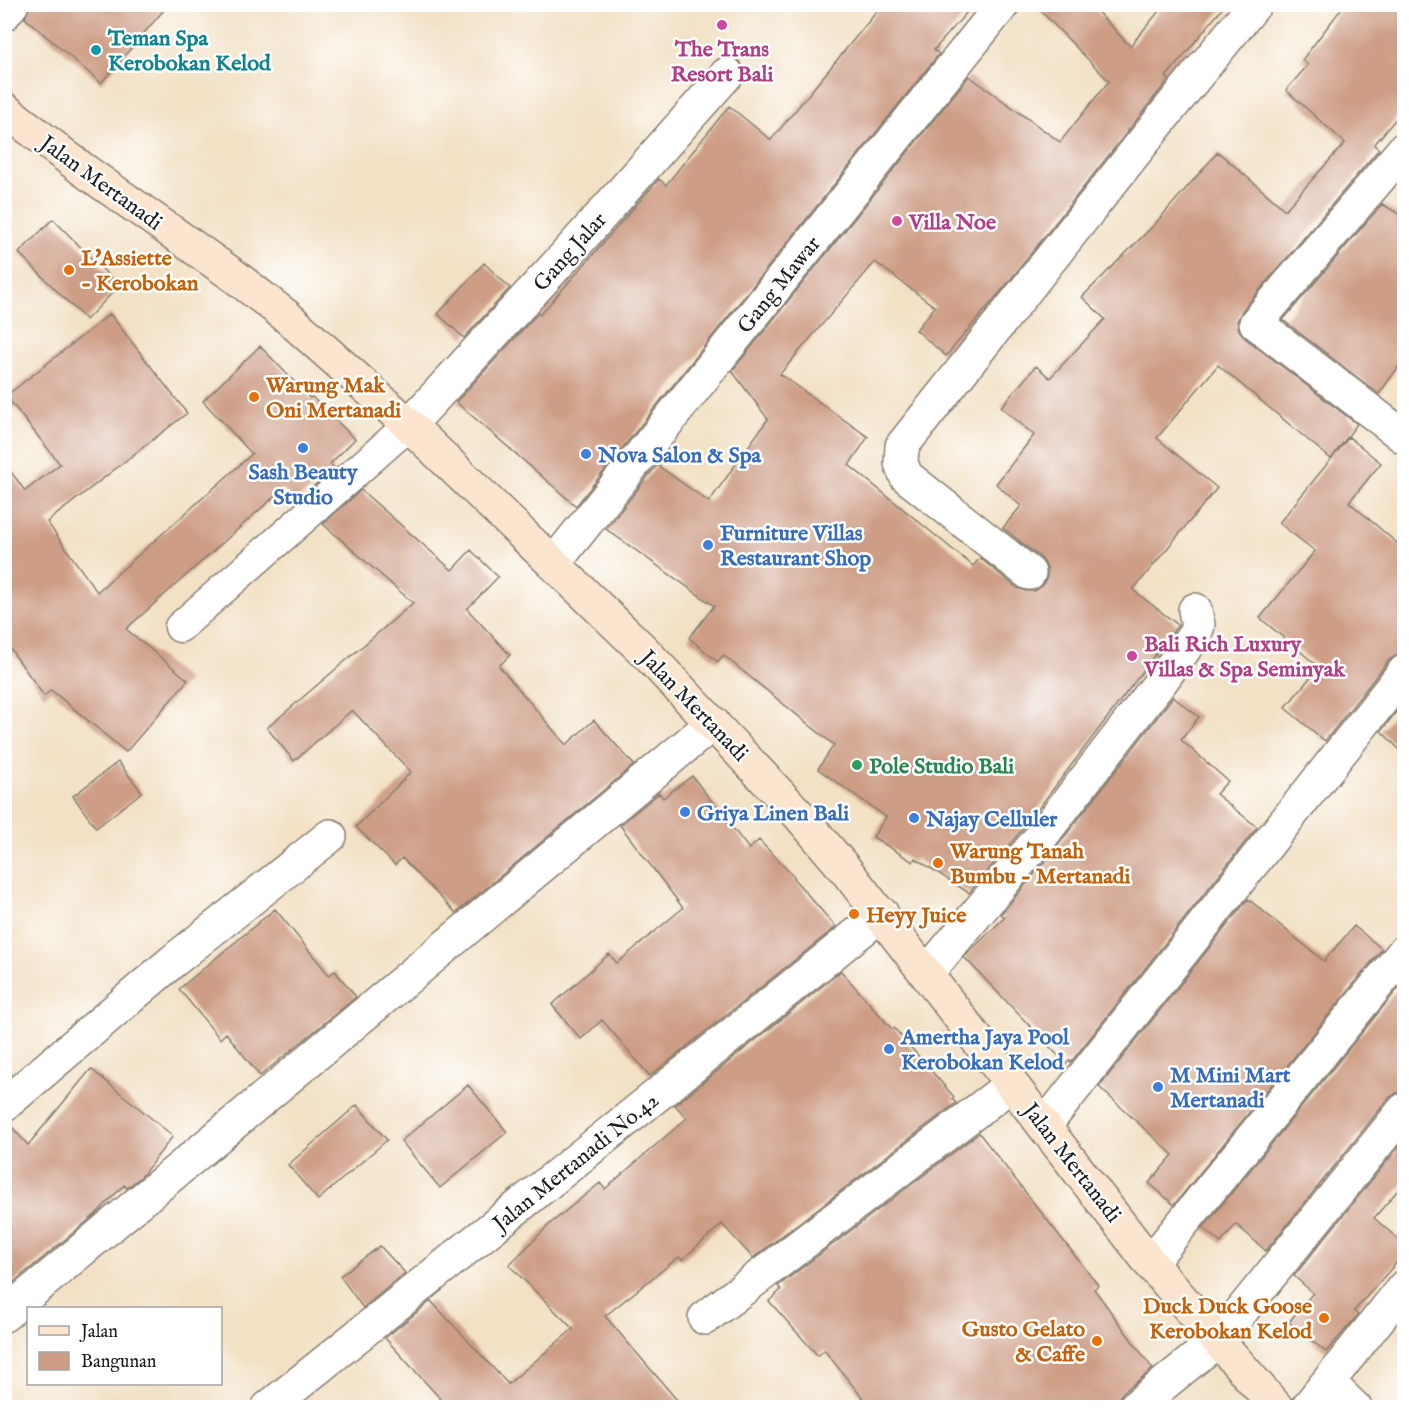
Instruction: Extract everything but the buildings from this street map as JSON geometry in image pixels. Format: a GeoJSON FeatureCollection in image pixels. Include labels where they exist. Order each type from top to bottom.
{"type":"FeatureCollection","features":[{"type":"Feature","properties":{"kind":"street"},"geometry":{"type":"LineString","coordinates":[[4,14],[12,4]]}},
{"type":"Feature","properties":{"kind":"street","name":"Gang Mawar"},"geometry":{"type":"LineString","coordinates":[[554,563],[1003,4]]}},
{"type":"Feature","properties":{"kind":"street"},"geometry":{"type":"LineString","coordinates":[[1029,573],[906,476],[901,463],[902,446],[1255,4]]}},
{"type":"Feature","properties":{"kind":"street","name":"Gang Jalar"},"geometry":{"type":"LineString","coordinates":[[409,425],[566,255],[727,74]]}},
{"type":"Feature","properties":{"kind":"street","name":"Jalan Mertanadi"},"geometry":{"type":"LineString","coordinates":[[4,109],[85,171],[233,275],[285,315],[409,425],[644,651],[800,816],[882,914],[1150,1263],[1277,1407]]}},
{"type":"Feature","properties":{"kind":"street"},"geometry":{"type":"LineString","coordinates":[[1404,149],[1256,324],[1404,437]]}},
{"type":"Feature","properties":{"kind":"street"},"geometry":{"type":"LineString","coordinates":[[927,973],[1040,838],[1162,680],[1195,634],[1198,625],[1195,610]]}},
{"type":"Feature","properties":{"kind":"street"},"geometry":{"type":"LineString","coordinates":[[1045,1125],[1404,672]]}},
{"type":"Feature","properties":{"kind":"street"},"geometry":{"type":"LineString","coordinates":[[4,1315],[713,723]]}},
{"type":"Feature","properties":{"kind":"street"},"geometry":{"type":"LineString","coordinates":[[4,1105],[173,961],[330,836]]}},
{"type":"Feature","properties":{"kind":"street","name":"Jalan Mertanadi No.42"},"geometry":{"type":"LineString","coordinates":[[268,1407],[882,914]]}},
{"type":"Feature","properties":{"kind":"street"},"geometry":{"type":"LineString","coordinates":[[1150,1263],[1404,952]]}},
{"type":"Feature","properties":{"kind":"street"},"geometry":{"type":"LineString","coordinates":[[705,1318],[1012,1083]]}},
{"type":"Feature","properties":{"kind":"street"},"geometry":{"type":"LineString","coordinates":[[1134,1407],[1218,1340],[1404,1110]]}},
{"type":"Feature","properties":{"kind":"street"},"geometry":{"type":"LineString","coordinates":[[1307,1407],[1404,1287]]}},
{"type":"Feature","properties":{"kind":"lane"},"geometry":{"type":"LineString","coordinates":[[180,627],[409,425]]}},
{"type":"Feature","properties":{"kind":"lane"},"geometry":{"type":"LineString","coordinates":[[1328,1380],[1357,1407]]}},
{"type":"Feature","properties":{"kind":"place","name":"The Trans Resort Bali"},"geometry":{"type":"Point","coordinates":[722,25]}},
{"type":"Feature","properties":{"kind":"place","name":"Teman Spa Kerobokan Kelod"},"geometry":{"type":"Point","coordinates":[96,50]}},
{"type":"Feature","properties":{"kind":"place","name":"Villa Noe"},"geometry":{"type":"Point","coordinates":[897,221]}},
{"type":"Feature","properties":{"kind":"place","name":"L'Assiette - Kerobokan"},"geometry":{"type":"Point","coordinates":[69,270]}},
{"type":"Feature","properties":{"kind":"place","name":"Warung Mak Oni Mertanadi"},"geometry":{"type":"Point","coordinates":[254,397]}},
{"type":"Feature","properties":{"kind":"place","name":"Sash Beauty Studio"},"geometry":{"type":"Point","coordinates":[303,448]}},
{"type":"Feature","properties":{"kind":"place","name":"Nova Salon & Spa"},"geometry":{"type":"Point","coordinates":[586,454]}},
{"type":"Feature","properties":{"kind":"place","name":"Furniture Villas Restaurant Shop"},"geometry":{"type":"Point","coordinates":[708,545]}},
{"type":"Feature","properties":{"kind":"place","name":"Bali Rich Luxury Villas & Spa Seminyak"},"geometry":{"type":"Point","coordinates":[1132,656]}},
{"type":"Feature","properties":{"kind":"place","name":"Pole Studio Bali"},"geometry":{"type":"Point","coordinates":[857,765]}},
{"type":"Feature","properties":{"kind":"place","name":"Griya Linen Bali"},"geometry":{"type":"Point","coordinates":[685,812]}},
{"type":"Feature","properties":{"kind":"place","name":"Najay Celluler"},"geometry":{"type":"Point","coordinates":[914,818]}},
{"type":"Feature","properties":{"kind":"place","name":"Warung Tanah Bumbu - Mertanadi"},"geometry":{"type":"Point","coordinates":[938,863]}},
{"type":"Feature","properties":{"kind":"place","name":"Heyy Juice"},"geometry":{"type":"Point","coordinates":[854,914]}},
{"type":"Feature","properties":{"kind":"place","name":"Amertha Jaya Pool Kerobokan Kelod"},"geometry":{"type":"Point","coordinates":[889,1049]}},
{"type":"Feature","properties":{"kind":"place","name":"M Mini Mart Mertanadi"},"geometry":{"type":"Point","coordinates":[1158,1087]}},
{"type":"Feature","properties":{"kind":"place","name":"Duck Duck Goose Kerobokan Kelod"},"geometry":{"type":"Point","coordinates":[1324,1318]}},
{"type":"Feature","properties":{"kind":"place","name":"Gusto Gelato & Caffe"},"geometry":{"type":"Point","coordinates":[1097,1341]}}]}
